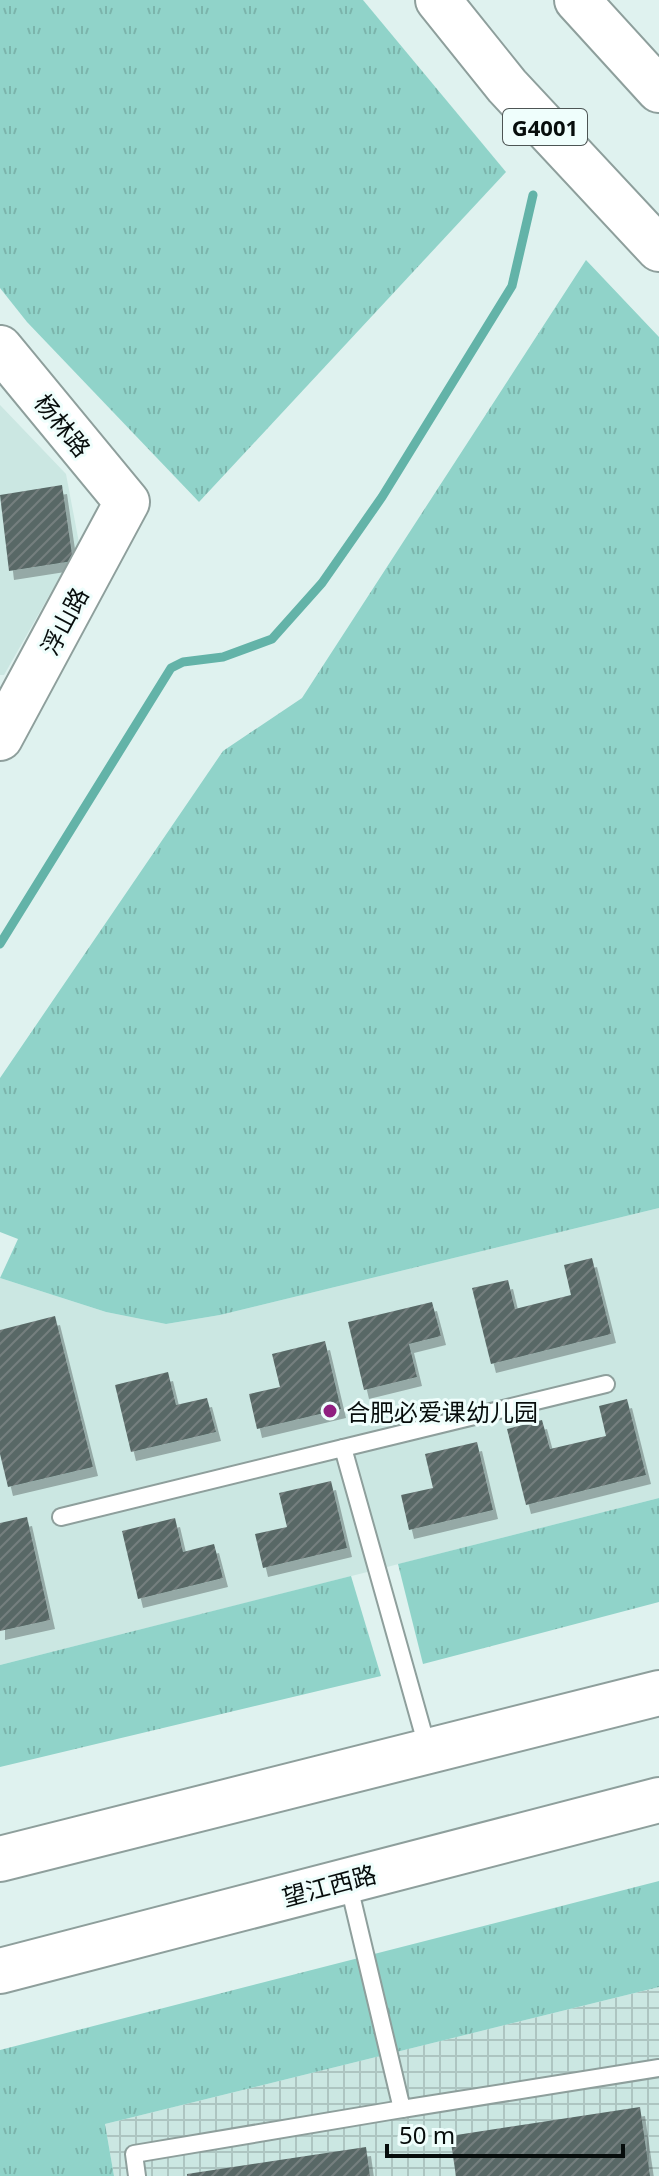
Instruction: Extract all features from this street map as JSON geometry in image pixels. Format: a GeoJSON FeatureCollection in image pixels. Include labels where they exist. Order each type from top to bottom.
{"type":"FeatureCollection","features":[{"type":"Feature","properties":{"kind":"main road","name":"G4001"},"geometry":{"type":"LineString","coordinates":[[438,0],[507,86],[659,249]]}},
{"type":"Feature","properties":{"kind":"main road"},"geometry":{"type":"LineString","coordinates":[[577,0],[659,90]]}},
{"type":"Feature","properties":{"kind":"main road","name":"杨林路"},"geometry":{"type":"LineString","coordinates":[[0,348],[127,502]]}},
{"type":"Feature","properties":{"kind":"main road","name":"浮山路"},"geometry":{"type":"LineString","coordinates":[[0,738],[127,502]]}},
{"type":"Feature","properties":{"kind":"main road"},"geometry":{"type":"LineString","coordinates":[[0,1859],[659,1693]]}},
{"type":"Feature","properties":{"kind":"main road","name":"望江西路"},"geometry":{"type":"LineString","coordinates":[[0,1971],[659,1800]]}},
{"type":"Feature","properties":{"kind":"lane"},"geometry":{"type":"LineString","coordinates":[[61,1517],[606,1384]]}},
{"type":"Feature","properties":{"kind":"lane"},"geometry":{"type":"LineString","coordinates":[[343,1448],[429,1751]]}},
{"type":"Feature","properties":{"kind":"lane"},"geometry":{"type":"LineString","coordinates":[[348,1880],[402,2109]]}},
{"type":"Feature","properties":{"kind":"lane"},"geometry":{"type":"LineString","coordinates":[[137,2176],[134,2154],[659,2068]]}},
{"type":"Feature","properties":{"kind":"shaded area"},"geometry":{"type":"Polygon","coordinates":[[[0,405],[66,474],[79,543],[4,675],[0,675],[0,405]]]}},
{"type":"Feature","properties":{"kind":"shaded area","name":"合肥必爱课幼儿园"},"geometry":{"type":"Polygon","coordinates":[[[659,1208],[659,1498],[0,1665],[0,1278],[106,1312],[166,1324],[220,1315],[659,1208]]]}},
{"type":"Feature","properties":{"kind":"shaded area"},"geometry":{"type":"Polygon","coordinates":[[[659,1987],[659,2176],[114,2176],[105,2124],[659,1987]]]}},
{"type":"Feature","properties":{"kind":"green space"},"geometry":{"type":"Polygon","coordinates":[[[0,0],[363,0],[506,172],[199,502],[27,322],[0,288],[0,0]]]}},
{"type":"Feature","properties":{"kind":"green space"},"geometry":{"type":"Polygon","coordinates":[[[586,260],[659,337],[659,1208],[220,1315],[166,1324],[106,1312],[0,1278],[18,1239],[0,1232],[0,1078],[223,751],[302,698],[586,260]]]}},
{"type":"Feature","properties":{"kind":"green space"},"geometry":{"type":"Polygon","coordinates":[[[659,1498],[659,1602],[423,1664],[398,1564],[659,1498]]]}},
{"type":"Feature","properties":{"kind":"green space"},"geometry":{"type":"Polygon","coordinates":[[[351,1576],[381,1676],[0,1767],[0,1665],[351,1576]]]}},
{"type":"Feature","properties":{"kind":"green space"},"geometry":{"type":"Polygon","coordinates":[[[659,1881],[659,1987],[105,2124],[114,2176],[0,2176],[0,2050],[659,1881]]]}},
{"type":"Feature","properties":{"kind":"building"},"geometry":{"type":"Polygon","coordinates":[[[62,485],[73,561],[9,571],[0,495],[62,485]]]}},
{"type":"Feature","properties":{"kind":"building"},"geometry":{"type":"Polygon","coordinates":[[[592,1258],[611,1334],[491,1364],[472,1288],[508,1280],[515,1309],[571,1295],[564,1265],[592,1258]]]}},
{"type":"Feature","properties":{"kind":"building"},"geometry":{"type":"Polygon","coordinates":[[[432,1302],[441,1336],[409,1344],[417,1377],[364,1390],[348,1322],[432,1302]]]}},
{"type":"Feature","properties":{"kind":"building"},"geometry":{"type":"Polygon","coordinates":[[[55,1316],[93,1467],[8,1487],[0,1454],[0,1330],[55,1316]]]}},
{"type":"Feature","properties":{"kind":"building"},"geometry":{"type":"Polygon","coordinates":[[[325,1341],[341,1409],[257,1429],[249,1394],[280,1387],[272,1354],[325,1341]]]}},
{"type":"Feature","properties":{"kind":"building"},"geometry":{"type":"Polygon","coordinates":[[[168,1372],[176,1405],[207,1398],[216,1432],[131,1452],[115,1385],[168,1372]]]}},
{"type":"Feature","properties":{"kind":"building"},"geometry":{"type":"Polygon","coordinates":[[[627,1399],[646,1475],[526,1505],[507,1429],[542,1420],[550,1449],[606,1436],[599,1406],[627,1399]]]}},
{"type":"Feature","properties":{"kind":"building"},"geometry":{"type":"Polygon","coordinates":[[[477,1442],[493,1510],[409,1530],[401,1495],[433,1488],[425,1454],[477,1442]]]}},
{"type":"Feature","properties":{"kind":"building"},"geometry":{"type":"Polygon","coordinates":[[[331,1481],[347,1548],[263,1568],[255,1534],[287,1527],[279,1493],[331,1481]]]}},
{"type":"Feature","properties":{"kind":"building"},"geometry":{"type":"Polygon","coordinates":[[[27,1517],[50,1620],[0,1631],[0,1523],[27,1517]]]}},
{"type":"Feature","properties":{"kind":"building"},"geometry":{"type":"Polygon","coordinates":[[[175,1518],[183,1552],[214,1544],[223,1578],[138,1599],[122,1531],[175,1518]]]}},
{"type":"Feature","properties":{"kind":"building"},"geometry":{"type":"Polygon","coordinates":[[[640,2107],[650,2176],[456,2176],[450,2136],[640,2107]]]}},
{"type":"Feature","properties":{"kind":"building"},"geometry":{"type":"Polygon","coordinates":[[[366,2147],[370,2176],[187,2176],[187,2174],[366,2147]]]}},
{"type":"Feature","properties":{"kind":"waterway"},"geometry":{"type":"LineString","coordinates":[[0,944],[171,668],[183,662],[223,657],[272,639],[322,583],[382,497],[512,286],[533,195]]}},
{"type":"Feature","properties":{"kind":"place","name":"合肥必爱课幼儿园"},"geometry":{"type":"Point","coordinates":[330,1411]}}]}
